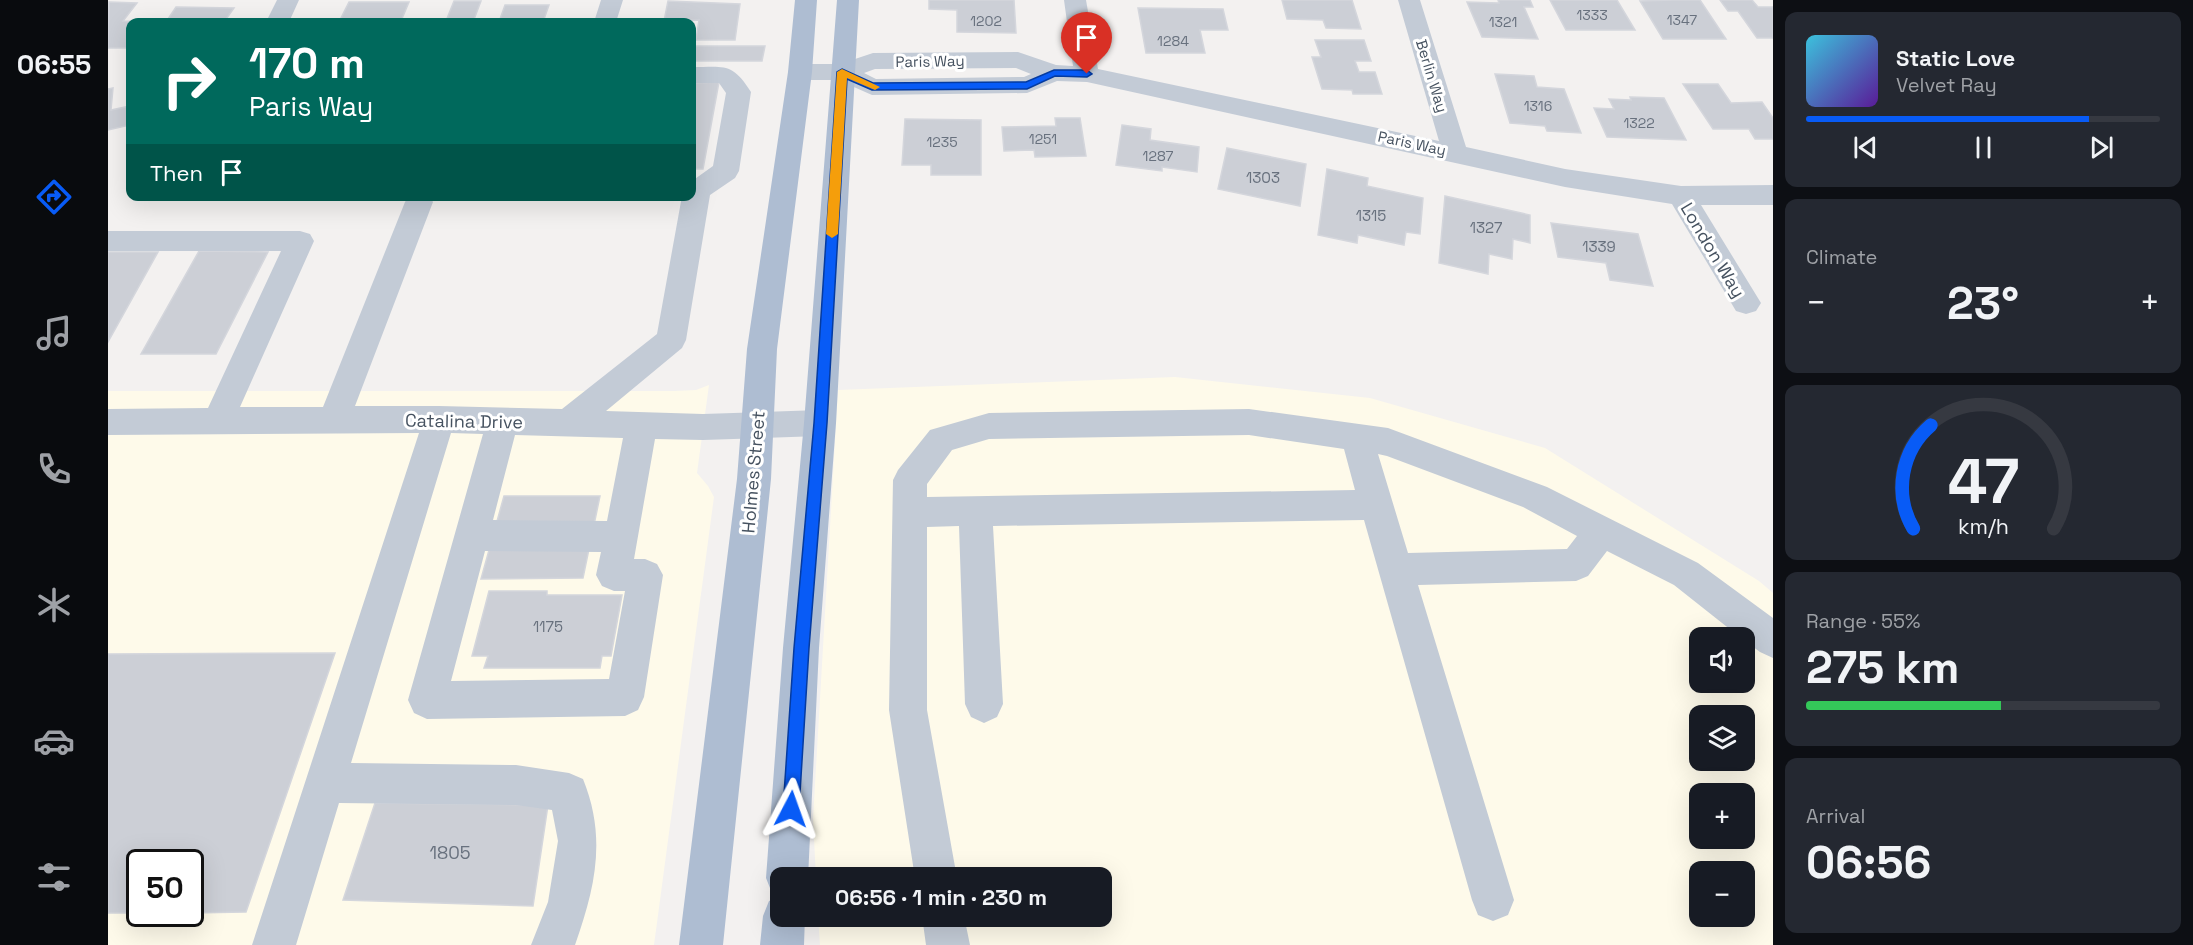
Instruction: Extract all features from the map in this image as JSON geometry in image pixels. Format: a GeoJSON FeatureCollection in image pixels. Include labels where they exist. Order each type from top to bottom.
{"type":"FeatureCollection","features":[{"type":"Feature","properties":{"kind":"main road","name":"Holmes Street"},"geometry":{"type":"LineString","coordinates":[[701,945],[754,479],[762,349],[800,72],[806,0]]}},
{"type":"Feature","properties":{"kind":"main road"},"geometry":{"type":"LineString","coordinates":[[788,867],[801,648],[820,423],[848,0]]}},
{"type":"Feature","properties":{"kind":"main road"},"geometry":{"type":"LineString","coordinates":[[783,945],[784,927]]}},
{"type":"Feature","properties":{"kind":"street"},"geometry":{"type":"LineString","coordinates":[[280,18],[288,0]]}},
{"type":"Feature","properties":{"kind":"street"},"geometry":{"type":"LineString","coordinates":[[606,18],[612,0]]}},
{"type":"Feature","properties":{"kind":"street"},"geometry":{"type":"LineString","coordinates":[[1075,0],[1087,74]]}},
{"type":"Feature","properties":{"kind":"street","name":"Berlin Way"},"geometry":{"type":"LineString","coordinates":[[1409,0],[1455,153]]}},
{"type":"Feature","properties":{"kind":"street","name":"Paris Way"},"geometry":{"type":"LineString","coordinates":[[800,72],[842,72],[872,87],[1027,85],[1054,73],[1087,74],[1565,178],[1681,196],[1773,195]]}},
{"type":"Feature","properties":{"kind":"street"},"geometry":{"type":"LineString","coordinates":[[696,75],[726,75],[739,92],[726,171],[697,190],[696,196]]}},
{"type":"Feature","properties":{"kind":"street","name":"London Way"},"geometry":{"type":"LineString","coordinates":[[1681,196],[1746,303]]}},
{"type":"Feature","properties":{"kind":"street"},"geometry":{"type":"LineString","coordinates":[[568,423],[671,340],[695,201]]}},
{"type":"Feature","properties":{"kind":"street"},"geometry":{"type":"LineString","coordinates":[[334,420],[419,202]]}},
{"type":"Feature","properties":{"kind":"street"},"geometry":{"type":"LineString","coordinates":[[108,241],[300,241],[218,421]]}},
{"type":"Feature","properties":{"kind":"street"},"geometry":{"type":"LineString","coordinates":[[274,945],[439,419]]}},
{"type":"Feature","properties":{"kind":"street","name":"Catalina Drive"},"geometry":{"type":"LineString","coordinates":[[108,422],[439,419],[641,425],[757,426],[820,423]]}},
{"type":"Feature","properties":{"kind":"street"},"geometry":{"type":"LineString","coordinates":[[503,421],[427,700],[625,697],[645,575],[614,575],[641,425]]}},
{"type":"Feature","properties":{"kind":"street"},"geometry":{"type":"LineString","coordinates":[[934,867],[908,710],[910,480],[941,440],[988,426],[1250,422],[1388,442],[1534,497],[1686,574],[1773,640]]}},
{"type":"Feature","properties":{"kind":"street"},"geometry":{"type":"LineString","coordinates":[[1356,436],[1493,900]]}},
{"type":"Feature","properties":{"kind":"street"},"geometry":{"type":"LineString","coordinates":[[910,512],[1377,505]]}},
{"type":"Feature","properties":{"kind":"street"},"geometry":{"type":"LineString","coordinates":[[975,511],[984,704]]}},
{"type":"Feature","properties":{"kind":"street"},"geometry":{"type":"LineString","coordinates":[[1396,569],[1576,565],[1601,531]]}},
{"type":"Feature","properties":{"kind":"street"},"geometry":{"type":"LineString","coordinates":[[472,535],[621,537]]}},
{"type":"Feature","properties":{"kind":"street"},"geometry":{"type":"LineString","coordinates":[[325,783],[516,785],[569,793],[578,841],[569,902],[553,945]]}},
{"type":"Feature","properties":{"kind":"street"},"geometry":{"type":"LineString","coordinates":[[945,927],[948,945]]}},
{"type":"Feature","properties":{"kind":"shaded area"},"geometry":{"type":"Polygon","coordinates":[[[1175,377],[1370,398],[1545,448],[1759,581],[1773,593],[1773,945],[820,945],[819,927],[1112,927],[1112,867],[815,867],[813,819],[838,390],[1175,377]]]}},
{"type":"Feature","properties":{"kind":"shaded area"},"geometry":{"type":"Polygon","coordinates":[[[709,385],[697,473],[714,497],[654,945],[108,945],[108,391],[696,390],[709,385]]]}},
{"type":"Feature","properties":{"kind":"building"},"geometry":{"type":"Polygon","coordinates":[[[929,0],[1014,0],[1016,33],[957,32],[957,10],[929,9],[929,0]]]}},
{"type":"Feature","properties":{"kind":"building"},"geometry":{"type":"Polygon","coordinates":[[[1282,0],[1352,0],[1361,29],[1326,28],[1323,20],[1287,19],[1282,0]]]}},
{"type":"Feature","properties":{"kind":"building"},"geometry":{"type":"Polygon","coordinates":[[[1498,0],[1530,0],[1533,7],[1524,7],[1538,39],[1482,37],[1467,2],[1499,3],[1498,0]]]}},
{"type":"Feature","properties":{"kind":"building"},"geometry":{"type":"Polygon","coordinates":[[[1550,0],[1617,0],[1635,30],[1566,30],[1550,0]]]}},
{"type":"Feature","properties":{"kind":"building"},"geometry":{"type":"Polygon","coordinates":[[[1700,0],[1726,39],[1663,39],[1640,1],[1700,0]]]}},
{"type":"Feature","properties":{"kind":"building"},"geometry":{"type":"Polygon","coordinates":[[[1720,0],[1752,0],[1758,7],[1773,7],[1773,38],[1757,38],[1738,11],[1728,11],[1720,0]]]}},
{"type":"Feature","properties":{"kind":"building"},"geometry":{"type":"Polygon","coordinates":[[[454,1],[481,1],[475,18],[447,18],[454,1]]]}},
{"type":"Feature","properties":{"kind":"building"},"geometry":{"type":"Polygon","coordinates":[[[668,1],[740,4],[735,40],[696,40],[699,20],[696,18],[665,18],[668,1]]]}},
{"type":"Feature","properties":{"kind":"building"},"geometry":{"type":"Polygon","coordinates":[[[109,2],[137,3],[123,21],[126,21],[126,48],[108,48],[109,2]]]}},
{"type":"Feature","properties":{"kind":"building"},"geometry":{"type":"Polygon","coordinates":[[[349,2],[409,2],[402,18],[341,18],[349,2]]]}},
{"type":"Feature","properties":{"kind":"building"},"geometry":{"type":"Polygon","coordinates":[[[505,5],[549,5],[544,18],[500,18],[505,5]]]}},
{"type":"Feature","properties":{"kind":"building"},"geometry":{"type":"Polygon","coordinates":[[[176,7],[234,8],[227,18],[169,18],[176,7]]]}},
{"type":"Feature","properties":{"kind":"building"},"geometry":{"type":"Polygon","coordinates":[[[1138,8],[1223,9],[1228,30],[1200,30],[1205,53],[1146,53],[1138,8]]]}},
{"type":"Feature","properties":{"kind":"building"},"geometry":{"type":"Polygon","coordinates":[[[1315,40],[1364,40],[1371,61],[1355,61],[1359,72],[1375,72],[1382,94],[1353,94],[1352,90],[1322,89],[1312,57],[1321,57],[1315,40]]]}},
{"type":"Feature","properties":{"kind":"building"},"geometry":{"type":"Polygon","coordinates":[[[696,46],[765,46],[762,61],[696,61],[696,46]]]}},
{"type":"Feature","properties":{"kind":"building"},"geometry":{"type":"Polygon","coordinates":[[[1495,74],[1534,76],[1537,87],[1564,89],[1581,133],[1547,131],[1545,126],[1510,123],[1495,74]]]}},
{"type":"Feature","properties":{"kind":"building"},"geometry":{"type":"Polygon","coordinates":[[[719,82],[703,169],[696,169],[696,83],[719,82]]]}},
{"type":"Feature","properties":{"kind":"building"},"geometry":{"type":"Polygon","coordinates":[[[1683,84],[1718,84],[1731,103],[1762,102],[1773,118],[1773,139],[1755,139],[1749,129],[1713,129],[1683,84]]]}},
{"type":"Feature","properties":{"kind":"building"},"geometry":{"type":"Polygon","coordinates":[[[113,88],[111,110],[126,107],[126,126],[108,130],[108,89],[113,88]]]}},
{"type":"Feature","properties":{"kind":"building"},"geometry":{"type":"Polygon","coordinates":[[[1630,97],[1664,98],[1686,140],[1607,137],[1594,108],[1614,109],[1609,99],[1631,100],[1630,97]]]}},
{"type":"Feature","properties":{"kind":"building"},"geometry":{"type":"Polygon","coordinates":[[[1055,118],[1080,118],[1086,156],[1035,157],[1034,150],[1004,151],[1002,127],[1056,126],[1055,118]]]}},
{"type":"Feature","properties":{"kind":"building"},"geometry":{"type":"Polygon","coordinates":[[[905,119],[981,120],[981,175],[931,175],[931,165],[902,165],[905,119]]]}},
{"type":"Feature","properties":{"kind":"building"},"geometry":{"type":"Polygon","coordinates":[[[1122,125],[1151,129],[1150,140],[1199,147],[1197,172],[1162,167],[1162,171],[1116,165],[1122,125]]]}},
{"type":"Feature","properties":{"kind":"building"},"geometry":{"type":"Polygon","coordinates":[[[1227,148],[1306,164],[1300,206],[1218,189],[1227,148]]]}},
{"type":"Feature","properties":{"kind":"building"},"geometry":{"type":"Polygon","coordinates":[[[1327,169],[1368,178],[1367,186],[1423,198],[1420,234],[1406,232],[1404,245],[1358,235],[1357,243],[1318,235],[1327,169]]]}},
{"type":"Feature","properties":{"kind":"building"},"geometry":{"type":"Polygon","coordinates":[[[1445,196],[1530,215],[1530,243],[1513,239],[1512,259],[1489,254],[1488,274],[1439,263],[1445,196]]]}},
{"type":"Feature","properties":{"kind":"building"},"geometry":{"type":"Polygon","coordinates":[[[1551,223],[1638,234],[1653,286],[1610,280],[1606,263],[1558,257],[1551,223]]]}},
{"type":"Feature","properties":{"kind":"building"},"geometry":{"type":"Polygon","coordinates":[[[199,251],[268,252],[216,354],[141,354],[199,251]]]}},
{"type":"Feature","properties":{"kind":"building"},"geometry":{"type":"Polygon","coordinates":[[[108,252],[158,252],[108,342],[108,252]]]}},
{"type":"Feature","properties":{"kind":"building"},"geometry":{"type":"Polygon","coordinates":[[[504,496],[600,496],[583,578],[481,579],[504,496]]]}},
{"type":"Feature","properties":{"kind":"building"},"geometry":{"type":"Polygon","coordinates":[[[489,591],[547,591],[547,595],[622,595],[611,656],[602,656],[600,668],[484,668],[488,656],[472,656],[489,591]]]}},
{"type":"Feature","properties":{"kind":"building"},"geometry":{"type":"Polygon","coordinates":[[[335,653],[246,912],[204,913],[204,849],[126,849],[126,913],[108,913],[108,654],[335,653]]]}},
{"type":"Feature","properties":{"kind":"building"},"geometry":{"type":"Polygon","coordinates":[[[375,803],[548,805],[533,906],[343,900],[375,803]]]}},
{"type":"Feature","properties":{"kind":"slow traffic"},"geometry":{"type":"LineString","coordinates":[[832,234],[842,72],[875,87]]}},
{"type":"Feature","properties":{"kind":"route"},"geometry":{"type":"LineString","coordinates":[[791,809],[801,648],[820,423],[842,72],[872,87],[1027,85],[1054,73],[1087,74]]}}]}
